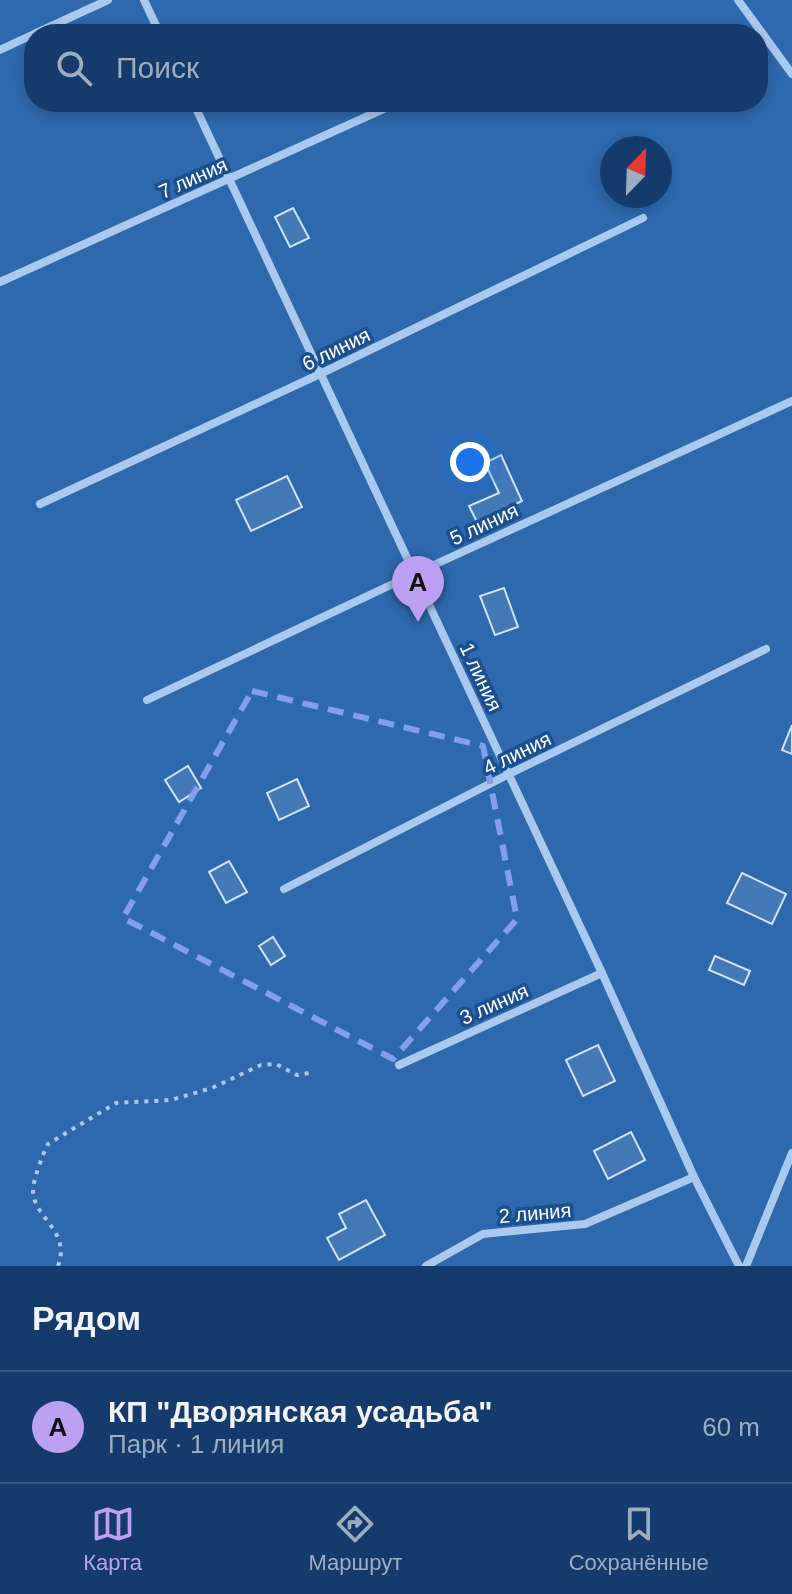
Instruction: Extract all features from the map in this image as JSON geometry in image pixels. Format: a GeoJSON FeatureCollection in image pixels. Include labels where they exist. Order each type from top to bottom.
{"type":"FeatureCollection","features":[{"type":"Feature","properties":{"kind":"street"},"geometry":{"type":"LineString","coordinates":[[56,24],[108,0]]}},
{"type":"Feature","properties":{"kind":"street"},"geometry":{"type":"LineString","coordinates":[[144,0],[155,24]]}},
{"type":"Feature","properties":{"kind":"street"},"geometry":{"type":"LineString","coordinates":[[738,0],[756,24]]}},
{"type":"Feature","properties":{"kind":"street"},"geometry":{"type":"LineString","coordinates":[[0,50],[24,39]]}},
{"type":"Feature","properties":{"kind":"street"},"geometry":{"type":"LineString","coordinates":[[768,41],[792,74]]}},
{"type":"Feature","properties":{"kind":"street","name":"1 линия"},"geometry":{"type":"LineString","coordinates":[[198,112],[602,973],[694,1177],[739,1266]]}},
{"type":"Feature","properties":{"kind":"street","name":"7 линия"},"geometry":{"type":"LineString","coordinates":[[0,282],[377,112]]}},
{"type":"Feature","properties":{"kind":"street","name":"6 линия"},"geometry":{"type":"LineString","coordinates":[[40,504],[320,374],[643,218]]}},
{"type":"Feature","properties":{"kind":"street","name":"5 линия"},"geometry":{"type":"LineString","coordinates":[[147,700],[792,401]]}},
{"type":"Feature","properties":{"kind":"street","name":"4 линия"},"geometry":{"type":"LineString","coordinates":[[284,889],[509,774],[766,649]]}},
{"type":"Feature","properties":{"kind":"street","name":"3 линия"},"geometry":{"type":"LineString","coordinates":[[399,1065],[602,973]]}},
{"type":"Feature","properties":{"kind":"street"},"geometry":{"type":"LineString","coordinates":[[746,1266],[792,1153]]}},
{"type":"Feature","properties":{"kind":"street","name":"2 линия"},"geometry":{"type":"LineString","coordinates":[[426,1266],[483,1234],[585,1224],[694,1177]]}},
{"type":"Feature","properties":{"kind":"path"},"geometry":{"type":"LineString","coordinates":[[58,1266],[59,1240],[32,1190],[48,1144],[116,1103],[171,1100],[212,1088],[261,1065],[276,1064],[297,1075],[314,1072]]}},
{"type":"Feature","properties":{"kind":"highlighted area"},"geometry":{"type":"Polygon","coordinates":[[[252,691],[483,746],[517,919],[393,1059],[123,918],[252,691]]]}},
{"type":"Feature","properties":{"kind":"shaded area"},"geometry":{"type":"Polygon","coordinates":[[[0,0],[792,0],[792,1266],[0,1266],[0,0]]]}},
{"type":"Feature","properties":{"kind":"building"},"geometry":{"type":"Polygon","coordinates":[[[293,208],[309,238],[290,247],[275,217],[293,208]]]}},
{"type":"Feature","properties":{"kind":"building"},"geometry":{"type":"Polygon","coordinates":[[[501,455],[522,501],[477,522],[469,506],[499,493],[485,463],[501,455]]]}},
{"type":"Feature","properties":{"kind":"building"},"geometry":{"type":"Polygon","coordinates":[[[287,476],[302,507],[251,531],[236,500],[287,476]]]}},
{"type":"Feature","properties":{"kind":"building"},"geometry":{"type":"Polygon","coordinates":[[[504,588],[518,627],[495,635],[480,596],[504,588]]]}},
{"type":"Feature","properties":{"kind":"building"},"geometry":{"type":"Polygon","coordinates":[[[792,725],[792,754],[782,750],[792,725]]]}},
{"type":"Feature","properties":{"kind":"building"},"geometry":{"type":"Polygon","coordinates":[[[188,766],[201,788],[179,802],[165,780],[188,766]]]}},
{"type":"Feature","properties":{"kind":"building"},"geometry":{"type":"Polygon","coordinates":[[[297,779],[309,806],[279,820],[267,793],[297,779]]]}},
{"type":"Feature","properties":{"kind":"building"},"geometry":{"type":"Polygon","coordinates":[[[229,861],[247,892],[226,903],[209,872],[229,861]]]}},
{"type":"Feature","properties":{"kind":"building"},"geometry":{"type":"Polygon","coordinates":[[[742,873],[786,894],[772,924],[727,903],[742,873]]]}},
{"type":"Feature","properties":{"kind":"building"},"geometry":{"type":"Polygon","coordinates":[[[273,937],[285,956],[271,965],[259,946],[273,937]]]}},
{"type":"Feature","properties":{"kind":"building"},"geometry":{"type":"Polygon","coordinates":[[[715,956],[750,971],[744,985],[709,970],[715,956]]]}},
{"type":"Feature","properties":{"kind":"building"},"geometry":{"type":"Polygon","coordinates":[[[598,1045],[615,1081],[583,1096],[566,1060],[598,1045]]]}},
{"type":"Feature","properties":{"kind":"building"},"geometry":{"type":"Polygon","coordinates":[[[631,1132],[645,1160],[608,1179],[594,1151],[631,1132]]]}},
{"type":"Feature","properties":{"kind":"building"},"geometry":{"type":"Polygon","coordinates":[[[366,1200],[385,1235],[339,1260],[327,1238],[346,1228],[339,1214],[366,1200]]]}},
{"type":"Feature","properties":{"kind":"place","name":"КП \"Дворянская усадьба\""},"geometry":{"type":"Point","coordinates":[418,622]}}]}
